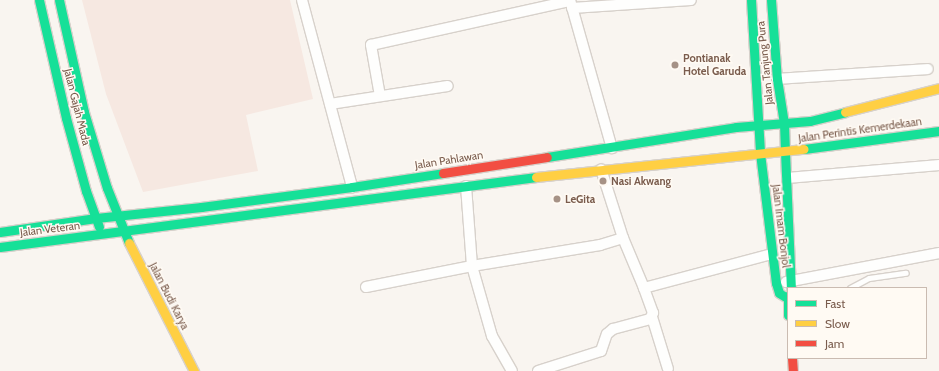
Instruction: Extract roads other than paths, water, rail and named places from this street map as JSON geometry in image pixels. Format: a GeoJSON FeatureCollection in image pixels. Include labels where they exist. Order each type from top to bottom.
{"type":"FeatureCollection","features":[{"type":"Feature","properties":{"kind":"main road","name":"Jalan Gajah Mada"},"geometry":{"type":"LineString","coordinates":[[40,0],[66,118],[86,191],[102,235]]}},
{"type":"Feature","properties":{"kind":"main road","name":"Jalan Gajah Mada"},"geometry":{"type":"LineString","coordinates":[[59,0],[84,112],[123,232]]}},
{"type":"Feature","properties":{"kind":"main road","name":"Jalan Tanjung Pura"},"geometry":{"type":"LineString","coordinates":[[751,0],[760,153]]}},
{"type":"Feature","properties":{"kind":"main road","name":"Jalan Tanjung Pura"},"geometry":{"type":"LineString","coordinates":[[770,0],[777,79],[784,123],[785,152]]}},
{"type":"Feature","properties":{"kind":"main road","name":"Jalan Perintis Kemerdekaan"},"geometry":{"type":"LineString","coordinates":[[784,123],[810,121],[939,88]]}},
{"type":"Feature","properties":{"kind":"main road","name":"Jalan Pahlawan"},"geometry":{"type":"LineString","coordinates":[[117,215],[201,207],[352,187],[758,125],[784,123]]}},
{"type":"Feature","properties":{"kind":"main road","name":"Jalan Perintis Kemerdekaan"},"geometry":{"type":"LineString","coordinates":[[785,152],[939,131]]}},
{"type":"Feature","properties":{"kind":"main road"},"geometry":{"type":"LineString","coordinates":[[123,232],[602,169],[760,153],[785,152]]}},
{"type":"Feature","properties":{"kind":"main road","name":"Jalan Imam Bonjol"},"geometry":{"type":"LineString","coordinates":[[785,152],[791,285]]}},
{"type":"Feature","properties":{"kind":"main road","name":"Jalan Imam Bonjol"},"geometry":{"type":"LineString","coordinates":[[760,153],[776,283],[779,293],[787,301]]}},
{"type":"Feature","properties":{"kind":"main road","name":"Jalan Veteran"},"geometry":{"type":"LineString","coordinates":[[0,232],[117,215]]}},
{"type":"Feature","properties":{"kind":"main road","name":"Jalan Veteran"},"geometry":{"type":"LineString","coordinates":[[0,247],[123,232]]}},
{"type":"Feature","properties":{"kind":"main road","name":"Jalan Budi Karya"},"geometry":{"type":"LineString","coordinates":[[123,232],[193,371]]}},
{"type":"Feature","properties":{"kind":"main road"},"geometry":{"type":"LineString","coordinates":[[792,359],[793,371]]}},
{"type":"Feature","properties":{"kind":"street"},"geometry":{"type":"LineString","coordinates":[[302,0],[352,187]]}},
{"type":"Feature","properties":{"kind":"street"},"geometry":{"type":"LineString","coordinates":[[380,96],[371,45],[571,3],[691,0]]}},
{"type":"Feature","properties":{"kind":"street"},"geometry":{"type":"LineString","coordinates":[[571,3],[612,148]]}},
{"type":"Feature","properties":{"kind":"street"},"geometry":{"type":"LineString","coordinates":[[777,79],[928,69]]}},
{"type":"Feature","properties":{"kind":"street"},"geometry":{"type":"LineString","coordinates":[[330,104],[448,86]]}},
{"type":"Feature","properties":{"kind":"street"},"geometry":{"type":"LineString","coordinates":[[787,178],[939,165]]}},
{"type":"Feature","properties":{"kind":"street"},"geometry":{"type":"LineString","coordinates":[[602,169],[623,238],[653,313],[652,317],[668,369]]}},
{"type":"Feature","properties":{"kind":"street"},"geometry":{"type":"LineString","coordinates":[[466,186],[472,266],[492,336],[512,371]]}},
{"type":"Feature","properties":{"kind":"street"},"geometry":{"type":"LineString","coordinates":[[366,287],[472,266],[600,245],[623,238]]}},
{"type":"Feature","properties":{"kind":"street"},"geometry":{"type":"LineString","coordinates":[[776,283],[791,285],[939,253]]}},
{"type":"Feature","properties":{"kind":"street"},"geometry":{"type":"LineString","coordinates":[[644,288],[772,254]]}},
{"type":"Feature","properties":{"kind":"street"},"geometry":{"type":"LineString","coordinates":[[538,371],[601,351],[607,334],[613,329],[650,319],[652,317]]}},
{"type":"Feature","properties":{"kind":"lane"},"geometry":{"type":"LineString","coordinates":[[852,287],[869,278],[906,273]]}},
{"type":"Feature","properties":{"kind":"place","name":"Pontianak Hotel Garuda"},"geometry":{"type":"Point","coordinates":[675,65]}},
{"type":"Feature","properties":{"kind":"place","name":"Nasi Akwang"},"geometry":{"type":"Point","coordinates":[603,181]}},
{"type":"Feature","properties":{"kind":"place","name":"LeGita"},"geometry":{"type":"Point","coordinates":[557,199]}}]}
